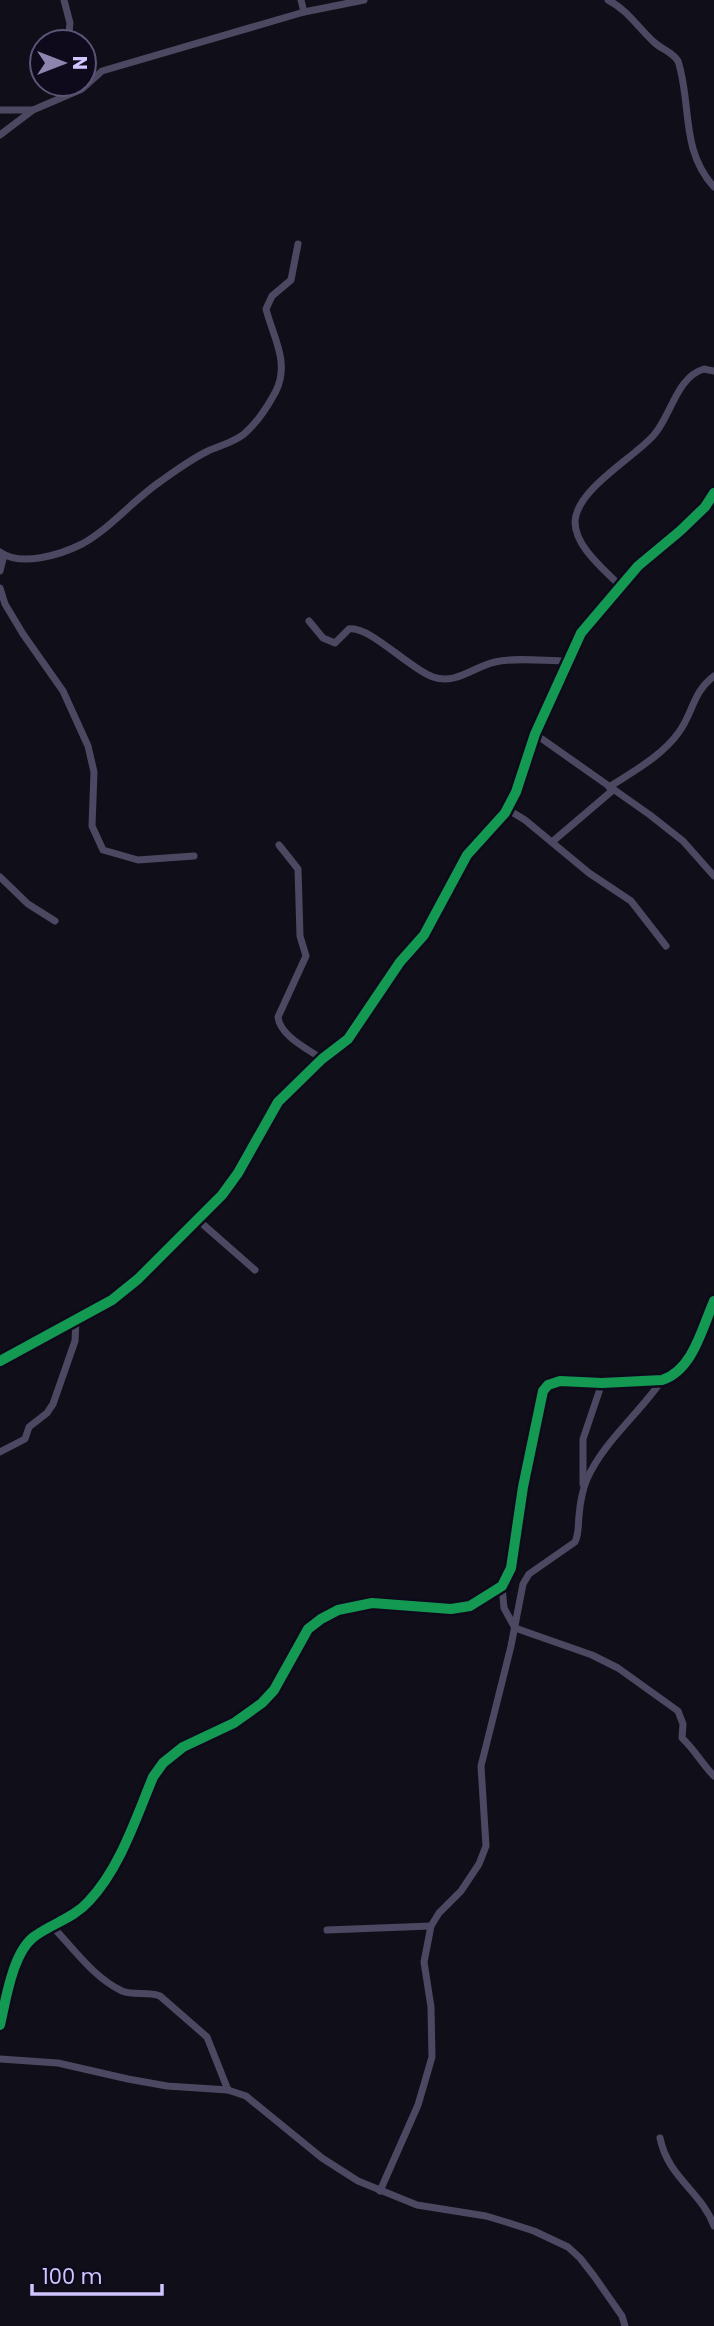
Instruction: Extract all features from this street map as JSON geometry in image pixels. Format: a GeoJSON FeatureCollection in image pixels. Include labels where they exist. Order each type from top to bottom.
{"type":"FeatureCollection","features":[{"type":"Feature","properties":{"kind":"street"},"geometry":{"type":"LineString","coordinates":[[64,0],[69,28]]}},
{"type":"Feature","properties":{"kind":"street"},"geometry":{"type":"LineString","coordinates":[[301,0],[304,12]]}},
{"type":"Feature","properties":{"kind":"street"},"geometry":{"type":"LineString","coordinates":[[98,74],[304,12],[364,0]]}},
{"type":"Feature","properties":{"kind":"street"},"geometry":{"type":"LineString","coordinates":[[608,0],[628,13],[656,44],[674,55],[678,61],[694,153],[714,187]]}},
{"type":"Feature","properties":{"kind":"street"},"geometry":{"type":"LineString","coordinates":[[0,135],[33,110],[56,98]]}},
{"type":"Feature","properties":{"kind":"street"},"geometry":{"type":"LineString","coordinates":[[0,110],[33,110]]}},
{"type":"Feature","properties":{"kind":"street"},"geometry":{"type":"LineString","coordinates":[[0,571],[2,553],[24,560],[80,545],[107,526],[134,500],[205,452],[244,433],[260,416],[277,389],[282,368],[281,352],[266,309],[272,296],[291,280],[299,244]]}},
{"type":"Feature","properties":{"kind":"street"},"geometry":{"type":"LineString","coordinates":[[621,587],[583,546],[575,527],[580,504],[655,434],[692,375],[704,369],[714,371]]}},
{"type":"Feature","properties":{"kind":"street"},"geometry":{"type":"LineString","coordinates":[[0,1361],[112,1300],[138,1279],[232,1183],[278,1102],[322,1059],[348,1039],[400,962],[424,935],[467,855],[507,809],[516,792],[535,734],[580,633],[638,566],[705,507],[714,493]]}},
{"type":"Feature","properties":{"kind":"street"},"geometry":{"type":"LineString","coordinates":[[0,588],[5,604],[23,634],[64,691],[88,746],[94,772],[92,825],[103,850],[138,860],[194,856]]}},
{"type":"Feature","properties":{"kind":"street"},"geometry":{"type":"LineString","coordinates":[[309,621],[323,638],[335,643],[349,629],[358,629],[419,672],[444,680],[460,677],[496,662],[566,661]]}},
{"type":"Feature","properties":{"kind":"street"},"geometry":{"type":"LineString","coordinates":[[552,842],[611,788],[673,740],[682,728],[700,687],[714,676]]}},
{"type":"Feature","properties":{"kind":"street"},"geometry":{"type":"LineString","coordinates":[[535,734],[650,814],[683,841],[714,876]]}},
{"type":"Feature","properties":{"kind":"street"},"geometry":{"type":"LineString","coordinates":[[507,809],[525,820],[589,873],[631,901],[666,946]]}},
{"type":"Feature","properties":{"kind":"street"},"geometry":{"type":"LineString","coordinates":[[279,845],[298,869],[300,936],[306,956],[278,1017],[279,1024],[287,1034],[322,1059]]}},
{"type":"Feature","properties":{"kind":"street"},"geometry":{"type":"LineString","coordinates":[[0,877],[28,904],[55,921]]}},
{"type":"Feature","properties":{"kind":"street"},"geometry":{"type":"LineString","coordinates":[[198,1220],[255,1270]]}},
{"type":"Feature","properties":{"kind":"street"},"geometry":{"type":"LineString","coordinates":[[0,2025],[11,1977],[23,1948],[33,1937],[75,1915],[110,1874],[153,1777],[163,1763],[183,1747],[234,1724],[262,1703],[274,1689],[309,1629],[338,1610],[372,1603],[451,1609],[470,1606],[502,1586],[511,1568],[523,1487],[543,1391],[548,1385],[560,1381],[602,1383],[662,1380],[671,1377],[684,1365],[714,1301]]}},
{"type":"Feature","properties":{"kind":"street"},"geometry":{"type":"LineString","coordinates":[[0,1452],[25,1439],[29,1427],[50,1408],[75,1341],[76,1320]]}},
{"type":"Feature","properties":{"kind":"street"},"geometry":{"type":"LineString","coordinates":[[583,1491],[596,1464],[662,1380]]}},
{"type":"Feature","properties":{"kind":"street"},"geometry":{"type":"LineString","coordinates":[[380,2190],[418,2105],[432,2057],[431,2007],[424,1962],[430,1926],[467,1882],[479,1864],[486,1846],[481,1766],[525,1579],[571,1547],[578,1538],[583,1491],[583,1439],[602,1383]]}},
{"type":"Feature","properties":{"kind":"street"},"geometry":{"type":"LineString","coordinates":[[502,1586],[504,1608],[515,1628],[592,1655],[618,1668],[674,1707],[681,1716],[682,1738],[714,1776]]}},
{"type":"Feature","properties":{"kind":"street"},"geometry":{"type":"LineString","coordinates":[[52,1926],[103,1979],[131,1993],[160,1996],[207,2037],[228,2090]]}},
{"type":"Feature","properties":{"kind":"street"},"geometry":{"type":"LineString","coordinates":[[327,1930],[430,1926]]}},
{"type":"Feature","properties":{"kind":"street"},"geometry":{"type":"LineString","coordinates":[[1,2058],[58,2063],[167,2086],[228,2090],[247,2096],[340,2170],[380,2190],[417,2205],[486,2216],[553,2239],[580,2259],[622,2316],[625,2326]]}},
{"type":"Feature","properties":{"kind":"street"},"geometry":{"type":"LineString","coordinates":[[660,2138],[668,2162],[703,2206],[714,2226]]}},
{"type":"Feature","properties":{"kind":"cycle path"},"geometry":{"type":"LineString","coordinates":[[0,1361],[112,1300],[138,1279],[222,1195],[238,1173],[278,1102],[322,1059],[348,1039],[400,962],[424,935],[467,855],[505,813],[516,792],[535,734],[581,633],[638,566],[705,507],[714,493]]}},
{"type":"Feature","properties":{"kind":"cycle path"},"geometry":{"type":"LineString","coordinates":[[0,2025],[12,1976],[27,1943],[77,1912],[100,1888],[118,1858],[153,1777],[163,1763],[183,1747],[234,1723],[262,1703],[274,1690],[308,1629],[338,1610],[372,1603],[451,1609],[470,1606],[502,1586],[511,1568],[523,1487],[543,1391],[548,1385],[560,1381],[602,1383],[662,1380],[673,1375],[689,1358],[714,1301]]}}]}
